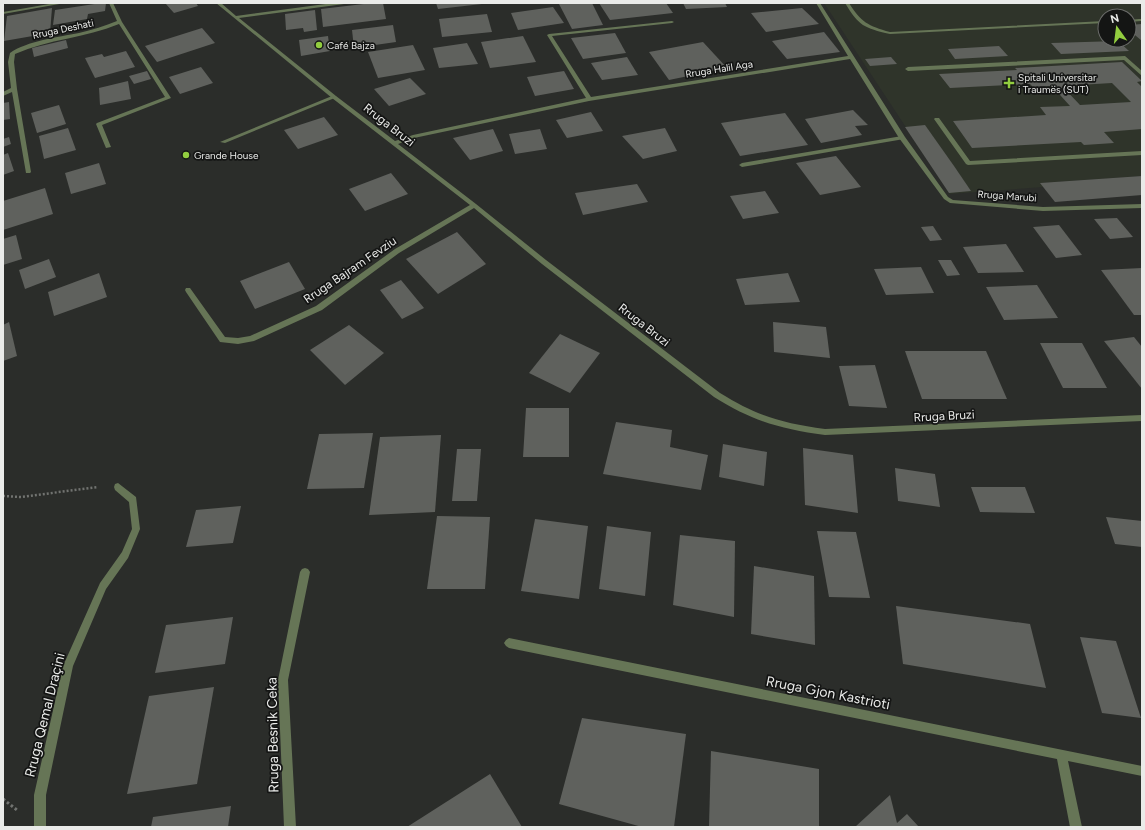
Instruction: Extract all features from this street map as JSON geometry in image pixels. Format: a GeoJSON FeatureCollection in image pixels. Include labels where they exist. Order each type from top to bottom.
{"type":"FeatureCollection","features":[{"type":"Feature","properties":{"kind":"street"},"geometry":{"type":"LineString","coordinates":[[3,13],[63,3]]}},
{"type":"Feature","properties":{"kind":"street"},"geometry":{"type":"LineString","coordinates":[[108,147],[99,124],[168,98],[120,22],[110,3]]}},
{"type":"Feature","properties":{"kind":"street","name":"Rruga Bruzi"},"geometry":{"type":"LineString","coordinates":[[218,3],[334,97],[474,205],[544,262],[717,396],[739,410],[764,421],[792,428],[825,432],[1142,418]]}},
{"type":"Feature","properties":{"kind":"street"},"geometry":{"type":"LineString","coordinates":[[236,17],[344,3]]}},
{"type":"Feature","properties":{"kind":"street","name":"Rruga Marubi"},"geometry":{"type":"LineString","coordinates":[[818,3],[902,138],[939,191],[952,202],[1043,209],[1142,206]]}},
{"type":"Feature","properties":{"kind":"street"},"geometry":{"type":"LineString","coordinates":[[847,3],[858,21],[868,27],[890,32],[1097,22]]}},
{"type":"Feature","properties":{"kind":"street","name":"Rruga Deshati"},"geometry":{"type":"LineString","coordinates":[[28,172],[14,89],[11,62],[13,53],[40,42],[105,30],[120,22]]}},
{"type":"Feature","properties":{"kind":"street"},"geometry":{"type":"LineString","coordinates":[[589,99],[549,35],[672,22]]}},
{"type":"Feature","properties":{"kind":"street","name":"Rruga Halil Aga"},"geometry":{"type":"LineString","coordinates":[[394,143],[413,137],[589,99],[852,57]]}},
{"type":"Feature","properties":{"kind":"street"},"geometry":{"type":"LineString","coordinates":[[908,69],[1125,58],[1142,74]]}},
{"type":"Feature","properties":{"kind":"street"},"geometry":{"type":"LineString","coordinates":[[3,94],[14,89]]}},
{"type":"Feature","properties":{"kind":"street"},"geometry":{"type":"LineString","coordinates":[[223,142],[334,97]]}},
{"type":"Feature","properties":{"kind":"street"},"geometry":{"type":"LineString","coordinates":[[937,119],[968,163],[1142,153]]}},
{"type":"Feature","properties":{"kind":"street"},"geometry":{"type":"LineString","coordinates":[[742,165],[902,138]]}},
{"type":"Feature","properties":{"kind":"street","name":"Rruga Bajram Fevziu"},"geometry":{"type":"LineString","coordinates":[[188,290],[223,340],[238,341],[251,339],[319,308],[397,251],[474,205]]}},
{"type":"Feature","properties":{"kind":"street","name":"Rruga Qemal Draçini"},"geometry":{"type":"LineString","coordinates":[[40,827],[40,795],[68,666],[103,586],[125,555],[136,529],[133,500],[118,487]]}},
{"type":"Feature","properties":{"kind":"street","name":"Rruga Besnik Ceka"},"geometry":{"type":"LineString","coordinates":[[290,827],[283,680],[305,572]]}},
{"type":"Feature","properties":{"kind":"street","name":"Rruga Gjon Kastrioti"},"geometry":{"type":"LineString","coordinates":[[509,644],[1142,771]]}},
{"type":"Feature","properties":{"kind":"street"},"geometry":{"type":"LineString","coordinates":[[1061,754],[1076,827]]}},
{"type":"Feature","properties":{"kind":"path"},"geometry":{"type":"LineString","coordinates":[[3,496],[21,497],[92,487],[118,487]]}},
{"type":"Feature","properties":{"kind":"shaded area","name":"Spitali Universitar i Traumës (SUT)"},"geometry":{"type":"Polygon","coordinates":[[[824,3],[1142,3],[1142,176],[1041,183],[1043,187],[950,194],[824,3]]]}},
{"type":"Feature","properties":{"kind":"building"},"geometry":{"type":"Polygon","coordinates":[[[106,3],[105,11],[88,14],[87,19],[53,25],[55,10],[106,3]]]}},
{"type":"Feature","properties":{"kind":"building"},"geometry":{"type":"Polygon","coordinates":[[[165,3],[196,3],[198,6],[174,13],[165,3]]]}},
{"type":"Feature","properties":{"kind":"building"},"geometry":{"type":"Polygon","coordinates":[[[383,3],[386,19],[323,27],[321,9],[383,3]]]}},
{"type":"Feature","properties":{"kind":"building"},"geometry":{"type":"Polygon","coordinates":[[[436,3],[482,3],[482,4],[438,9],[436,3]]]}},
{"type":"Feature","properties":{"kind":"building"},"geometry":{"type":"Polygon","coordinates":[[[592,3],[603,25],[572,29],[559,4],[592,3]]]}},
{"type":"Feature","properties":{"kind":"building"},"geometry":{"type":"Polygon","coordinates":[[[599,3],[666,3],[673,13],[610,20],[599,3]]]}},
{"type":"Feature","properties":{"kind":"building"},"geometry":{"type":"Polygon","coordinates":[[[683,3],[725,3],[727,7],[686,9],[683,3]]]}},
{"type":"Feature","properties":{"kind":"building"},"geometry":{"type":"Polygon","coordinates":[[[553,7],[564,23],[518,30],[511,13],[553,7]]]}},
{"type":"Feature","properties":{"kind":"building"},"geometry":{"type":"Polygon","coordinates":[[[52,8],[50,33],[4,41],[7,16],[52,8]]]}},
{"type":"Feature","properties":{"kind":"building"},"geometry":{"type":"Polygon","coordinates":[[[802,8],[819,24],[766,32],[751,13],[802,8]]]}},
{"type":"Feature","properties":{"kind":"building"},"geometry":{"type":"Polygon","coordinates":[[[315,10],[317,30],[304,32],[303,28],[286,30],[285,14],[315,10]]]}},
{"type":"Feature","properties":{"kind":"building"},"geometry":{"type":"Polygon","coordinates":[[[487,14],[492,32],[442,37],[439,19],[487,14]]]}},
{"type":"Feature","properties":{"kind":"building"},"geometry":{"type":"Polygon","coordinates":[[[1137,24],[1142,24],[1142,41],[1137,37],[1137,24]]]}},
{"type":"Feature","properties":{"kind":"building"},"geometry":{"type":"Polygon","coordinates":[[[393,25],[396,42],[354,48],[352,30],[393,25]]]}},
{"type":"Feature","properties":{"kind":"building"},"geometry":{"type":"Polygon","coordinates":[[[202,28],[215,43],[157,62],[145,46],[202,28]]]}},
{"type":"Feature","properties":{"kind":"building"},"geometry":{"type":"Polygon","coordinates":[[[824,32],[840,52],[787,59],[772,41],[824,32]]]}},
{"type":"Feature","properties":{"kind":"building"},"geometry":{"type":"Polygon","coordinates":[[[615,33],[626,53],[583,59],[571,38],[615,33]]]}},
{"type":"Feature","properties":{"kind":"building"},"geometry":{"type":"Polygon","coordinates":[[[328,36],[330,51],[301,56],[299,40],[328,36]]]}},
{"type":"Feature","properties":{"kind":"building"},"geometry":{"type":"Polygon","coordinates":[[[523,36],[536,62],[490,68],[481,42],[523,36]]]}},
{"type":"Feature","properties":{"kind":"building"},"geometry":{"type":"Polygon","coordinates":[[[66,40],[68,48],[34,57],[32,48],[66,40]]]}},
{"type":"Feature","properties":{"kind":"building"},"geometry":{"type":"Polygon","coordinates":[[[703,42],[727,68],[669,80],[649,52],[703,42]]]}},
{"type":"Feature","properties":{"kind":"building"},"geometry":{"type":"Polygon","coordinates":[[[1097,42],[1097,48],[1126,48],[1129,51],[1061,54],[1051,43],[1097,42]]]}},
{"type":"Feature","properties":{"kind":"building"},"geometry":{"type":"Polygon","coordinates":[[[467,43],[478,64],[439,68],[433,48],[467,43]]]}},
{"type":"Feature","properties":{"kind":"building"},"geometry":{"type":"Polygon","coordinates":[[[413,45],[425,70],[378,78],[368,52],[413,45]]]}},
{"type":"Feature","properties":{"kind":"building"},"geometry":{"type":"Polygon","coordinates":[[[999,46],[1008,56],[955,59],[948,49],[999,46]]]}},
{"type":"Feature","properties":{"kind":"building"},"geometry":{"type":"Polygon","coordinates":[[[126,51],[135,67],[95,78],[85,58],[102,54],[104,57],[126,51]]]}},
{"type":"Feature","properties":{"kind":"building"},"geometry":{"type":"Polygon","coordinates":[[[627,57],[638,75],[602,80],[591,63],[627,57]]]}},
{"type":"Feature","properties":{"kind":"building"},"geometry":{"type":"Polygon","coordinates":[[[891,57],[897,64],[870,66],[865,59],[891,57]]]}},
{"type":"Feature","properties":{"kind":"building"},"geometry":{"type":"Polygon","coordinates":[[[1122,62],[1142,81],[1137,82],[1142,87],[1142,129],[1104,132],[1114,143],[1084,145],[1081,142],[972,148],[953,121],[1046,115],[1040,107],[1070,106],[1052,86],[1033,87],[1030,84],[950,88],[939,74],[1017,70],[1015,68],[1122,62]],[[1112,83],[1062,86],[1080,105],[1131,102],[1112,83]]]}},
{"type":"Feature","properties":{"kind":"building"},"geometry":{"type":"Polygon","coordinates":[[[201,67],[213,83],[180,94],[169,77],[201,67]]]}},
{"type":"Feature","properties":{"kind":"building"},"geometry":{"type":"Polygon","coordinates":[[[147,71],[151,79],[134,84],[129,76],[147,71]]]}},
{"type":"Feature","properties":{"kind":"building"},"geometry":{"type":"Polygon","coordinates":[[[564,71],[574,89],[535,96],[527,77],[564,71]]]}},
{"type":"Feature","properties":{"kind":"building"},"geometry":{"type":"Polygon","coordinates":[[[410,78],[426,94],[389,106],[374,89],[410,78]]]}},
{"type":"Feature","properties":{"kind":"building"},"geometry":{"type":"Polygon","coordinates":[[[128,81],[131,99],[100,105],[99,88],[128,81]]]}},
{"type":"Feature","properties":{"kind":"building"},"geometry":{"type":"Polygon","coordinates":[[[9,102],[10,119],[3,120],[3,103],[9,102]]]}},
{"type":"Feature","properties":{"kind":"building"},"geometry":{"type":"Polygon","coordinates":[[[59,105],[66,124],[37,133],[31,113],[59,105]]]}},
{"type":"Feature","properties":{"kind":"building"},"geometry":{"type":"Polygon","coordinates":[[[853,110],[868,125],[855,126],[862,135],[821,143],[805,119],[853,110]]]}},
{"type":"Feature","properties":{"kind":"building"},"geometry":{"type":"Polygon","coordinates":[[[591,112],[603,131],[567,138],[556,120],[591,112]]]}},
{"type":"Feature","properties":{"kind":"building"},"geometry":{"type":"Polygon","coordinates":[[[785,113],[808,145],[740,156],[721,123],[785,113]]]}},
{"type":"Feature","properties":{"kind":"building"},"geometry":{"type":"Polygon","coordinates":[[[324,117],[338,135],[298,149],[284,130],[324,117]]]}},
{"type":"Feature","properties":{"kind":"building"},"geometry":{"type":"Polygon","coordinates":[[[925,125],[971,191],[949,193],[905,127],[925,125]]]}},
{"type":"Feature","properties":{"kind":"building"},"geometry":{"type":"Polygon","coordinates":[[[68,128],[76,150],[44,159],[39,136],[68,128]]]}},
{"type":"Feature","properties":{"kind":"building"},"geometry":{"type":"Polygon","coordinates":[[[665,128],[677,151],[643,159],[622,136],[665,128]]]}},
{"type":"Feature","properties":{"kind":"building"},"geometry":{"type":"Polygon","coordinates":[[[493,129],[503,151],[470,160],[453,138],[493,129]]]}},
{"type":"Feature","properties":{"kind":"building"},"geometry":{"type":"Polygon","coordinates":[[[540,129],[547,149],[515,154],[509,134],[540,129]]]}},
{"type":"Feature","properties":{"kind":"building"},"geometry":{"type":"Polygon","coordinates":[[[9,137],[11,144],[3,147],[3,139],[9,137]]]}},
{"type":"Feature","properties":{"kind":"building"},"geometry":{"type":"Polygon","coordinates":[[[8,153],[14,171],[3,175],[3,155],[8,153]]]}},
{"type":"Feature","properties":{"kind":"building"},"geometry":{"type":"Polygon","coordinates":[[[836,156],[861,187],[820,195],[796,163],[836,156]]]}},
{"type":"Feature","properties":{"kind":"building"},"geometry":{"type":"Polygon","coordinates":[[[99,163],[106,184],[71,194],[65,173],[99,163]]]}},
{"type":"Feature","properties":{"kind":"building"},"geometry":{"type":"Polygon","coordinates":[[[391,173],[408,194],[365,211],[349,189],[391,173]]]}},
{"type":"Feature","properties":{"kind":"building"},"geometry":{"type":"Polygon","coordinates":[[[1142,176],[1142,195],[1055,202],[1040,183],[1142,176]]]}},
{"type":"Feature","properties":{"kind":"building"},"geometry":{"type":"Polygon","coordinates":[[[637,184],[648,202],[583,215],[575,193],[637,184]]]}},
{"type":"Feature","properties":{"kind":"building"},"geometry":{"type":"Polygon","coordinates":[[[45,188],[53,214],[3,230],[3,201],[45,188]]]}},
{"type":"Feature","properties":{"kind":"building"},"geometry":{"type":"Polygon","coordinates":[[[765,191],[779,213],[743,219],[730,196],[765,191]]]}},
{"type":"Feature","properties":{"kind":"building"},"geometry":{"type":"Polygon","coordinates":[[[1117,218],[1133,237],[1110,239],[1094,219],[1117,218]]]}},
{"type":"Feature","properties":{"kind":"building"},"geometry":{"type":"Polygon","coordinates":[[[1059,225],[1082,255],[1056,258],[1033,227],[1059,225]]]}},
{"type":"Feature","properties":{"kind":"building"},"geometry":{"type":"Polygon","coordinates":[[[933,226],[942,240],[930,241],[921,227],[933,226]]]}},
{"type":"Feature","properties":{"kind":"building"},"geometry":{"type":"Polygon","coordinates":[[[457,232],[486,264],[438,294],[406,259],[457,232]]]}},
{"type":"Feature","properties":{"kind":"building"},"geometry":{"type":"Polygon","coordinates":[[[16,235],[22,259],[3,265],[3,239],[16,235]]]}},
{"type":"Feature","properties":{"kind":"building"},"geometry":{"type":"Polygon","coordinates":[[[1006,244],[1024,272],[978,273],[963,247],[1006,244]]]}},
{"type":"Feature","properties":{"kind":"building"},"geometry":{"type":"Polygon","coordinates":[[[49,259],[56,277],[25,289],[19,270],[49,259]]]}},
{"type":"Feature","properties":{"kind":"building"},"geometry":{"type":"Polygon","coordinates":[[[938,260],[951,260],[960,275],[947,276],[938,260]]]}},
{"type":"Feature","properties":{"kind":"building"},"geometry":{"type":"Polygon","coordinates":[[[289,262],[305,289],[255,309],[240,281],[289,262]]]}},
{"type":"Feature","properties":{"kind":"building"},"geometry":{"type":"Polygon","coordinates":[[[921,267],[934,293],[886,295],[874,269],[921,267]]]}},
{"type":"Feature","properties":{"kind":"building"},"geometry":{"type":"Polygon","coordinates":[[[1142,268],[1142,315],[1134,315],[1101,270],[1142,268]]]}},
{"type":"Feature","properties":{"kind":"building"},"geometry":{"type":"Polygon","coordinates":[[[99,273],[107,297],[54,316],[48,292],[99,273]]]}},
{"type":"Feature","properties":{"kind":"building"},"geometry":{"type":"Polygon","coordinates":[[[788,273],[800,302],[745,305],[736,279],[788,273]]]}},
{"type":"Feature","properties":{"kind":"building"},"geometry":{"type":"Polygon","coordinates":[[[401,280],[424,308],[402,319],[380,290],[401,280]]]}},
{"type":"Feature","properties":{"kind":"building"},"geometry":{"type":"Polygon","coordinates":[[[1037,285],[1058,318],[1004,320],[986,287],[1037,285]]]}},
{"type":"Feature","properties":{"kind":"building"},"geometry":{"type":"Polygon","coordinates":[[[9,322],[17,356],[3,361],[3,325],[9,322]]]}},
{"type":"Feature","properties":{"kind":"building"},"geometry":{"type":"Polygon","coordinates":[[[773,322],[826,327],[830,358],[774,352],[773,322]]]}},
{"type":"Feature","properties":{"kind":"building"},"geometry":{"type":"Polygon","coordinates":[[[349,325],[384,353],[345,385],[310,350],[349,325]]]}},
{"type":"Feature","properties":{"kind":"building"},"geometry":{"type":"Polygon","coordinates":[[[560,334],[600,353],[570,393],[529,373],[560,334]]]}},
{"type":"Feature","properties":{"kind":"building"},"geometry":{"type":"Polygon","coordinates":[[[1134,337],[1142,347],[1142,389],[1104,341],[1134,337]]]}},
{"type":"Feature","properties":{"kind":"building"},"geometry":{"type":"Polygon","coordinates":[[[1040,343],[1082,343],[1107,388],[1063,388],[1040,343]]]}},
{"type":"Feature","properties":{"kind":"building"},"geometry":{"type":"Polygon","coordinates":[[[905,351],[986,351],[1007,399],[922,399],[905,351]]]}},
{"type":"Feature","properties":{"kind":"building"},"geometry":{"type":"Polygon","coordinates":[[[875,365],[887,408],[849,406],[839,366],[875,365]]]}},
{"type":"Feature","properties":{"kind":"building"},"geometry":{"type":"Polygon","coordinates":[[[526,408],[569,408],[569,457],[523,457],[526,408]]]}},
{"type":"Feature","properties":{"kind":"building"},"geometry":{"type":"Polygon","coordinates":[[[616,422],[672,430],[670,447],[708,455],[701,490],[603,474],[616,422]]]}},
{"type":"Feature","properties":{"kind":"building"},"geometry":{"type":"Polygon","coordinates":[[[373,433],[364,488],[307,489],[319,434],[373,433]]]}},
{"type":"Feature","properties":{"kind":"building"},"geometry":{"type":"Polygon","coordinates":[[[441,435],[435,512],[369,515],[380,437],[441,435]]]}},
{"type":"Feature","properties":{"kind":"building"},"geometry":{"type":"Polygon","coordinates":[[[723,444],[767,452],[764,486],[719,477],[723,444]]]}},
{"type":"Feature","properties":{"kind":"building"},"geometry":{"type":"Polygon","coordinates":[[[803,448],[853,455],[858,513],[805,505],[803,448]]]}},
{"type":"Feature","properties":{"kind":"building"},"geometry":{"type":"Polygon","coordinates":[[[457,449],[481,449],[477,501],[452,501],[457,449]]]}},
{"type":"Feature","properties":{"kind":"building"},"geometry":{"type":"Polygon","coordinates":[[[895,468],[935,474],[940,507],[898,501],[895,468]]]}},
{"type":"Feature","properties":{"kind":"building"},"geometry":{"type":"Polygon","coordinates":[[[971,487],[1025,487],[1035,513],[980,512],[971,487]]]}},
{"type":"Feature","properties":{"kind":"building"},"geometry":{"type":"Polygon","coordinates":[[[241,506],[233,543],[186,547],[196,510],[241,506]]]}},
{"type":"Feature","properties":{"kind":"building"},"geometry":{"type":"Polygon","coordinates":[[[437,516],[490,517],[485,589],[427,589],[437,516]]]}},
{"type":"Feature","properties":{"kind":"building"},"geometry":{"type":"Polygon","coordinates":[[[1106,517],[1142,521],[1142,547],[1115,544],[1106,517]]]}},
{"type":"Feature","properties":{"kind":"building"},"geometry":{"type":"Polygon","coordinates":[[[535,519],[588,526],[579,599],[521,591],[535,519]]]}},
{"type":"Feature","properties":{"kind":"building"},"geometry":{"type":"Polygon","coordinates":[[[607,526],[651,532],[645,596],[599,589],[607,526]]]}},
{"type":"Feature","properties":{"kind":"building"},"geometry":{"type":"Polygon","coordinates":[[[817,531],[856,532],[870,598],[829,597],[817,531]]]}},
{"type":"Feature","properties":{"kind":"building"},"geometry":{"type":"Polygon","coordinates":[[[680,535],[735,541],[734,617],[673,605],[680,535]]]}},
{"type":"Feature","properties":{"kind":"building"},"geometry":{"type":"Polygon","coordinates":[[[754,566],[814,576],[815,645],[751,634],[754,566]]]}},
{"type":"Feature","properties":{"kind":"building"},"geometry":{"type":"Polygon","coordinates":[[[896,606],[1030,624],[1046,688],[903,664],[896,606]]]}},
{"type":"Feature","properties":{"kind":"building"},"geometry":{"type":"Polygon","coordinates":[[[233,617],[225,664],[155,673],[166,625],[233,617]]]}},
{"type":"Feature","properties":{"kind":"building"},"geometry":{"type":"Polygon","coordinates":[[[1080,637],[1116,641],[1141,718],[1102,713],[1080,637]]]}},
{"type":"Feature","properties":{"kind":"building"},"geometry":{"type":"Polygon","coordinates":[[[214,687],[197,784],[127,794],[149,696],[214,687]]]}},
{"type":"Feature","properties":{"kind":"building"},"geometry":{"type":"Polygon","coordinates":[[[582,718],[686,734],[674,827],[642,827],[559,804],[582,718]]]}},
{"type":"Feature","properties":{"kind":"building"},"geometry":{"type":"Polygon","coordinates":[[[711,751],[819,769],[819,827],[709,827],[711,751]]]}},
{"type":"Feature","properties":{"kind":"building"},"geometry":{"type":"Polygon","coordinates":[[[490,774],[522,827],[407,827],[490,774]]]}},
{"type":"Feature","properties":{"kind":"building"},"geometry":{"type":"Polygon","coordinates":[[[890,795],[897,823],[907,814],[919,827],[855,827],[890,795]]]}},
{"type":"Feature","properties":{"kind":"building"},"geometry":{"type":"Polygon","coordinates":[[[231,806],[228,827],[151,827],[153,817],[231,806]]]}},
{"type":"Feature","properties":{"kind":"place","name":"Café Bajza"},"geometry":{"type":"Point","coordinates":[319,45]}},
{"type":"Feature","properties":{"kind":"place","name":"Spitali Universitar i Traumës (SUT)"},"geometry":{"type":"Point","coordinates":[1009,83]}},
{"type":"Feature","properties":{"kind":"place","name":"Grande House"},"geometry":{"type":"Point","coordinates":[186,155]}}]}
